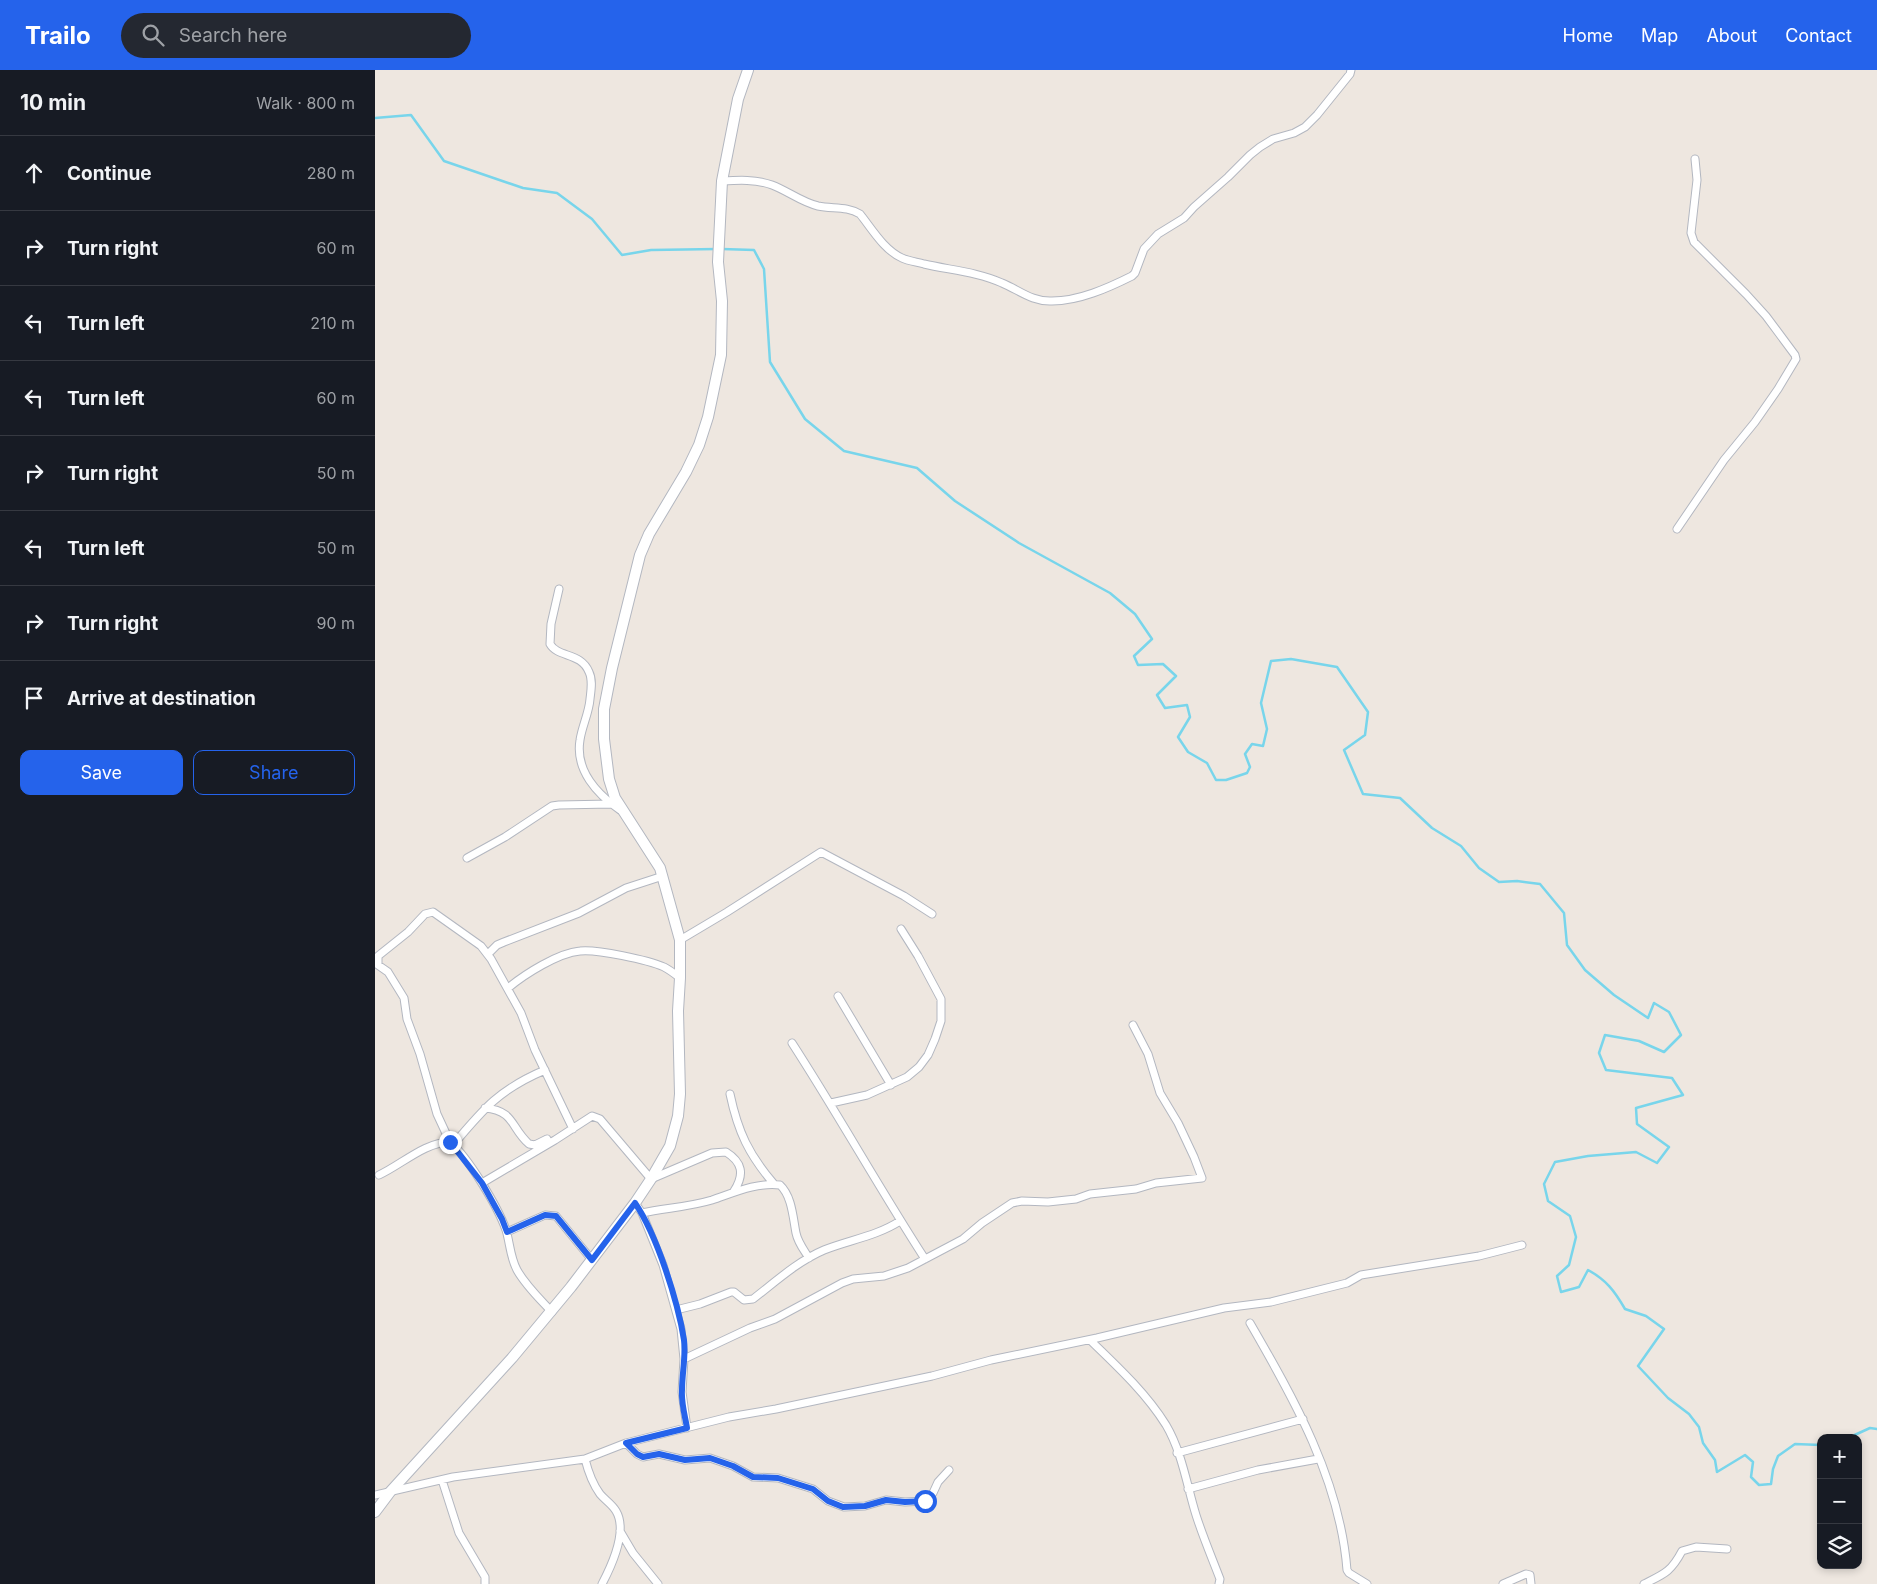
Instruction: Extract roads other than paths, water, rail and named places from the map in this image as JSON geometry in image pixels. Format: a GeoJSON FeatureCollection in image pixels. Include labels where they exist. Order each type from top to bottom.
{"type":"FeatureCollection","features":[{"type":"Feature","properties":{"kind":"street"},"geometry":{"type":"LineString","coordinates":[[375,1512],[390,1492],[552,1312],[592,1260],[651,1179],[670,1146],[678,1116],[680,940],[660,868],[615,798],[606,762],[604,709],[607,690],[641,555],[649,534],[695,454],[708,417],[721,355],[722,301],[718,262],[722,181],[738,99],[749,70]]}},
{"type":"Feature","properties":{"kind":"street"},"geometry":{"type":"LineString","coordinates":[[722,181],[751,180],[772,185],[801,201],[819,206],[855,210],[887,249],[902,259],[981,276],[1003,283],[1024,295],[1038,300],[1050,302],[1064,300],[1100,290],[1132,276],[1145,249],[1158,234],[1184,218],[1194,206],[1260,147],[1273,139],[1294,133],[1305,127],[1351,74],[1351,70]]}},
{"type":"Feature","properties":{"kind":"street"},"geometry":{"type":"LineString","coordinates":[[1677,529],[1724,460],[1755,422],[1778,389],[1795,359],[1795,355],[1766,316],[1711,257],[1697,246],[1692,238],[1691,232],[1697,180],[1695,159]]}},
{"type":"Feature","properties":{"kind":"street"},"geometry":{"type":"LineString","coordinates":[[559,589],[551,624],[550,644],[555,650],[579,659],[589,672],[592,686],[589,712],[580,740],[579,753],[583,768],[589,780],[611,804],[624,813]]}},
{"type":"Feature","properties":{"kind":"street"},"geometry":{"type":"LineString","coordinates":[[467,858],[505,837],[552,806],[559,804],[611,804]]}},
{"type":"Feature","properties":{"kind":"street"},"geometry":{"type":"LineString","coordinates":[[680,940],[821,852],[904,896],[932,914]]}},
{"type":"Feature","properties":{"kind":"street"},"geometry":{"type":"LineString","coordinates":[[488,954],[497,945],[579,913],[626,888],[663,876]]}},
{"type":"Feature","properties":{"kind":"street"},"geometry":{"type":"LineString","coordinates":[[552,1312],[518,1271],[512,1260],[507,1232],[502,1219],[482,1183],[451,1144],[437,1114],[420,1054],[407,1019],[404,998],[388,972],[376,964],[378,956],[408,932],[425,914],[433,912],[481,946],[488,954],[521,1013],[573,1129]]}},
{"type":"Feature","properties":{"kind":"street"},"geometry":{"type":"LineString","coordinates":[[831,1103],[867,1095],[891,1085],[907,1077],[919,1067],[928,1055],[941,1021],[941,999],[901,929]]}},
{"type":"Feature","properties":{"kind":"street"},"geometry":{"type":"LineString","coordinates":[[507,988],[549,962],[581,951],[636,958],[665,967],[680,978]]}},
{"type":"Feature","properties":{"kind":"street"},"geometry":{"type":"LineString","coordinates":[[838,996],[891,1085]]}},
{"type":"Feature","properties":{"kind":"street"},"geometry":{"type":"LineString","coordinates":[[684,1359],[750,1328],[775,1319],[842,1283],[853,1279],[884,1276],[925,1259],[963,1239],[1012,1203],[1069,1200],[1090,1194],[1136,1189],[1156,1183],[1201,1178],[1194,1157],[1178,1123],[1160,1093],[1149,1054],[1133,1024]]}},
{"type":"Feature","properties":{"kind":"street"},"geometry":{"type":"LineString","coordinates":[[792,1043],[831,1103],[900,1221],[925,1259]]}},
{"type":"Feature","properties":{"kind":"street"},"geometry":{"type":"LineString","coordinates":[[379,1175],[414,1154],[438,1144],[451,1144],[485,1108],[522,1080],[545,1070]]}},
{"type":"Feature","properties":{"kind":"street"},"geometry":{"type":"LineString","coordinates":[[730,1094],[734,1112],[751,1154],[775,1184]]}},
{"type":"Feature","properties":{"kind":"street"},"geometry":{"type":"LineString","coordinates":[[485,1108],[501,1111],[529,1144],[535,1145],[549,1139],[555,1140]]}},
{"type":"Feature","properties":{"kind":"street"},"geometry":{"type":"LineString","coordinates":[[482,1183],[592,1116],[597,1116],[607,1126],[651,1179]]}},
{"type":"Feature","properties":{"kind":"street"},"geometry":{"type":"LineString","coordinates":[[651,1179],[712,1153],[726,1152],[736,1160],[741,1175],[734,1191]]}},
{"type":"Feature","properties":{"kind":"street"},"geometry":{"type":"LineString","coordinates":[[642,1213],[711,1200],[734,1191],[775,1184],[780,1185],[786,1192],[798,1240],[809,1258]]}},
{"type":"Feature","properties":{"kind":"street"},"geometry":{"type":"LineString","coordinates":[[635,1203],[642,1213],[663,1265],[677,1310],[684,1341],[681,1392],[687,1428]]}},
{"type":"Feature","properties":{"kind":"street"},"geometry":{"type":"LineString","coordinates":[[507,1232],[545,1215],[556,1216],[592,1260]]}},
{"type":"Feature","properties":{"kind":"street"},"geometry":{"type":"LineString","coordinates":[[677,1310],[700,1304],[731,1292],[734,1292],[744,1300],[753,1299],[809,1258],[834,1246],[888,1228],[900,1221]]}},
{"type":"Feature","properties":{"kind":"street"},"geometry":{"type":"LineString","coordinates":[[375,1495],[503,1469],[585,1459],[626,1443],[729,1416],[933,1376],[991,1360],[1091,1340],[1224,1308],[1289,1298],[1347,1283],[1361,1275],[1479,1256],[1522,1245]]}},
{"type":"Feature","properties":{"kind":"street"},"geometry":{"type":"LineString","coordinates":[[1250,1323],[1294,1401],[1319,1459],[1339,1520],[1345,1548],[1347,1570],[1355,1578],[1367,1584]]}},
{"type":"Feature","properties":{"kind":"street"},"geometry":{"type":"LineString","coordinates":[[1091,1340],[1126,1375],[1153,1406],[1171,1435],[1201,1530],[1220,1579],[1219,1584]]}},
{"type":"Feature","properties":{"kind":"street"},"geometry":{"type":"LineString","coordinates":[[1177,1453],[1303,1419]]}},
{"type":"Feature","properties":{"kind":"street"},"geometry":{"type":"LineString","coordinates":[[626,1443],[643,1457],[659,1454],[685,1460],[710,1458],[733,1466],[753,1477],[778,1478],[813,1489],[828,1501],[843,1507],[865,1506],[886,1500],[905,1502],[925,1501],[933,1494],[938,1482],[949,1470]]}},
{"type":"Feature","properties":{"kind":"street"},"geometry":{"type":"LineString","coordinates":[[585,1459],[589,1474],[601,1495],[616,1510],[620,1520],[616,1552],[602,1584]]}},
{"type":"Feature","properties":{"kind":"street"},"geometry":{"type":"LineString","coordinates":[[1189,1489],[1258,1470],[1319,1459]]}},
{"type":"Feature","properties":{"kind":"street"},"geometry":{"type":"LineString","coordinates":[[442,1480],[459,1533],[485,1577],[485,1584]]}},
{"type":"Feature","properties":{"kind":"street"},"geometry":{"type":"LineString","coordinates":[[620,1531],[643,1568],[658,1584]]}},
{"type":"Feature","properties":{"kind":"street"},"geometry":{"type":"LineString","coordinates":[[1643,1584],[1670,1570],[1682,1550],[1695,1547],[1727,1549]]}},
{"type":"Feature","properties":{"kind":"street"},"geometry":{"type":"LineString","coordinates":[[1503,1584],[1513,1582],[1528,1574],[1531,1584]]}},
{"type":"Feature","properties":{"kind":"waterway"},"geometry":{"type":"LineString","coordinates":[[375,118],[411,115],[444,161],[523,188],[557,193],[592,219],[622,255],[651,250],[717,249]]}},
{"type":"Feature","properties":{"kind":"waterway"},"geometry":{"type":"LineString","coordinates":[[722,249],[754,250],[764,269],[770,362],[805,419],[844,451],[917,468],[955,501],[1019,543],[1110,593],[1135,614],[1152,639],[1134,656],[1138,665],[1163,664],[1176,676],[1157,695],[1165,708],[1187,705],[1190,717],[1178,737],[1188,752],[1207,763],[1216,780],[1226,780],[1247,773],[1250,767],[1245,754],[1252,744],[1263,746],[1267,729],[1261,703],[1271,661],[1291,659],[1337,667],[1368,712],[1365,735],[1344,750],[1363,794],[1400,798],[1432,828],[1461,846],[1479,868],[1499,882],[1517,881],[1540,884],[1564,913],[1567,945],[1585,970],[1614,995],[1648,1018],[1654,1003],[1669,1012],[1681,1035],[1664,1052],[1639,1041],[1605,1035],[1599,1053],[1606,1070],[1672,1078],[1683,1095],[1636,1108],[1637,1124],[1669,1147],[1657,1163],[1636,1152],[1588,1156],[1555,1162],[1544,1184],[1548,1201],[1570,1216],[1576,1237],[1569,1265],[1557,1276],[1561,1292],[1579,1287],[1588,1270],[1609,1286],[1625,1309],[1646,1316],[1664,1329],[1638,1366],[1668,1398],[1689,1414],[1699,1427],[1703,1443],[1715,1460],[1717,1472],[1745,1455],[1753,1462],[1751,1477],[1759,1485],[1771,1484],[1773,1469],[1778,1456],[1795,1444],[1817,1445]]}},
{"type":"Feature","properties":{"kind":"waterway"},"geometry":{"type":"LineString","coordinates":[[1857,1434],[1870,1428],[1877,1429]]}}]}
